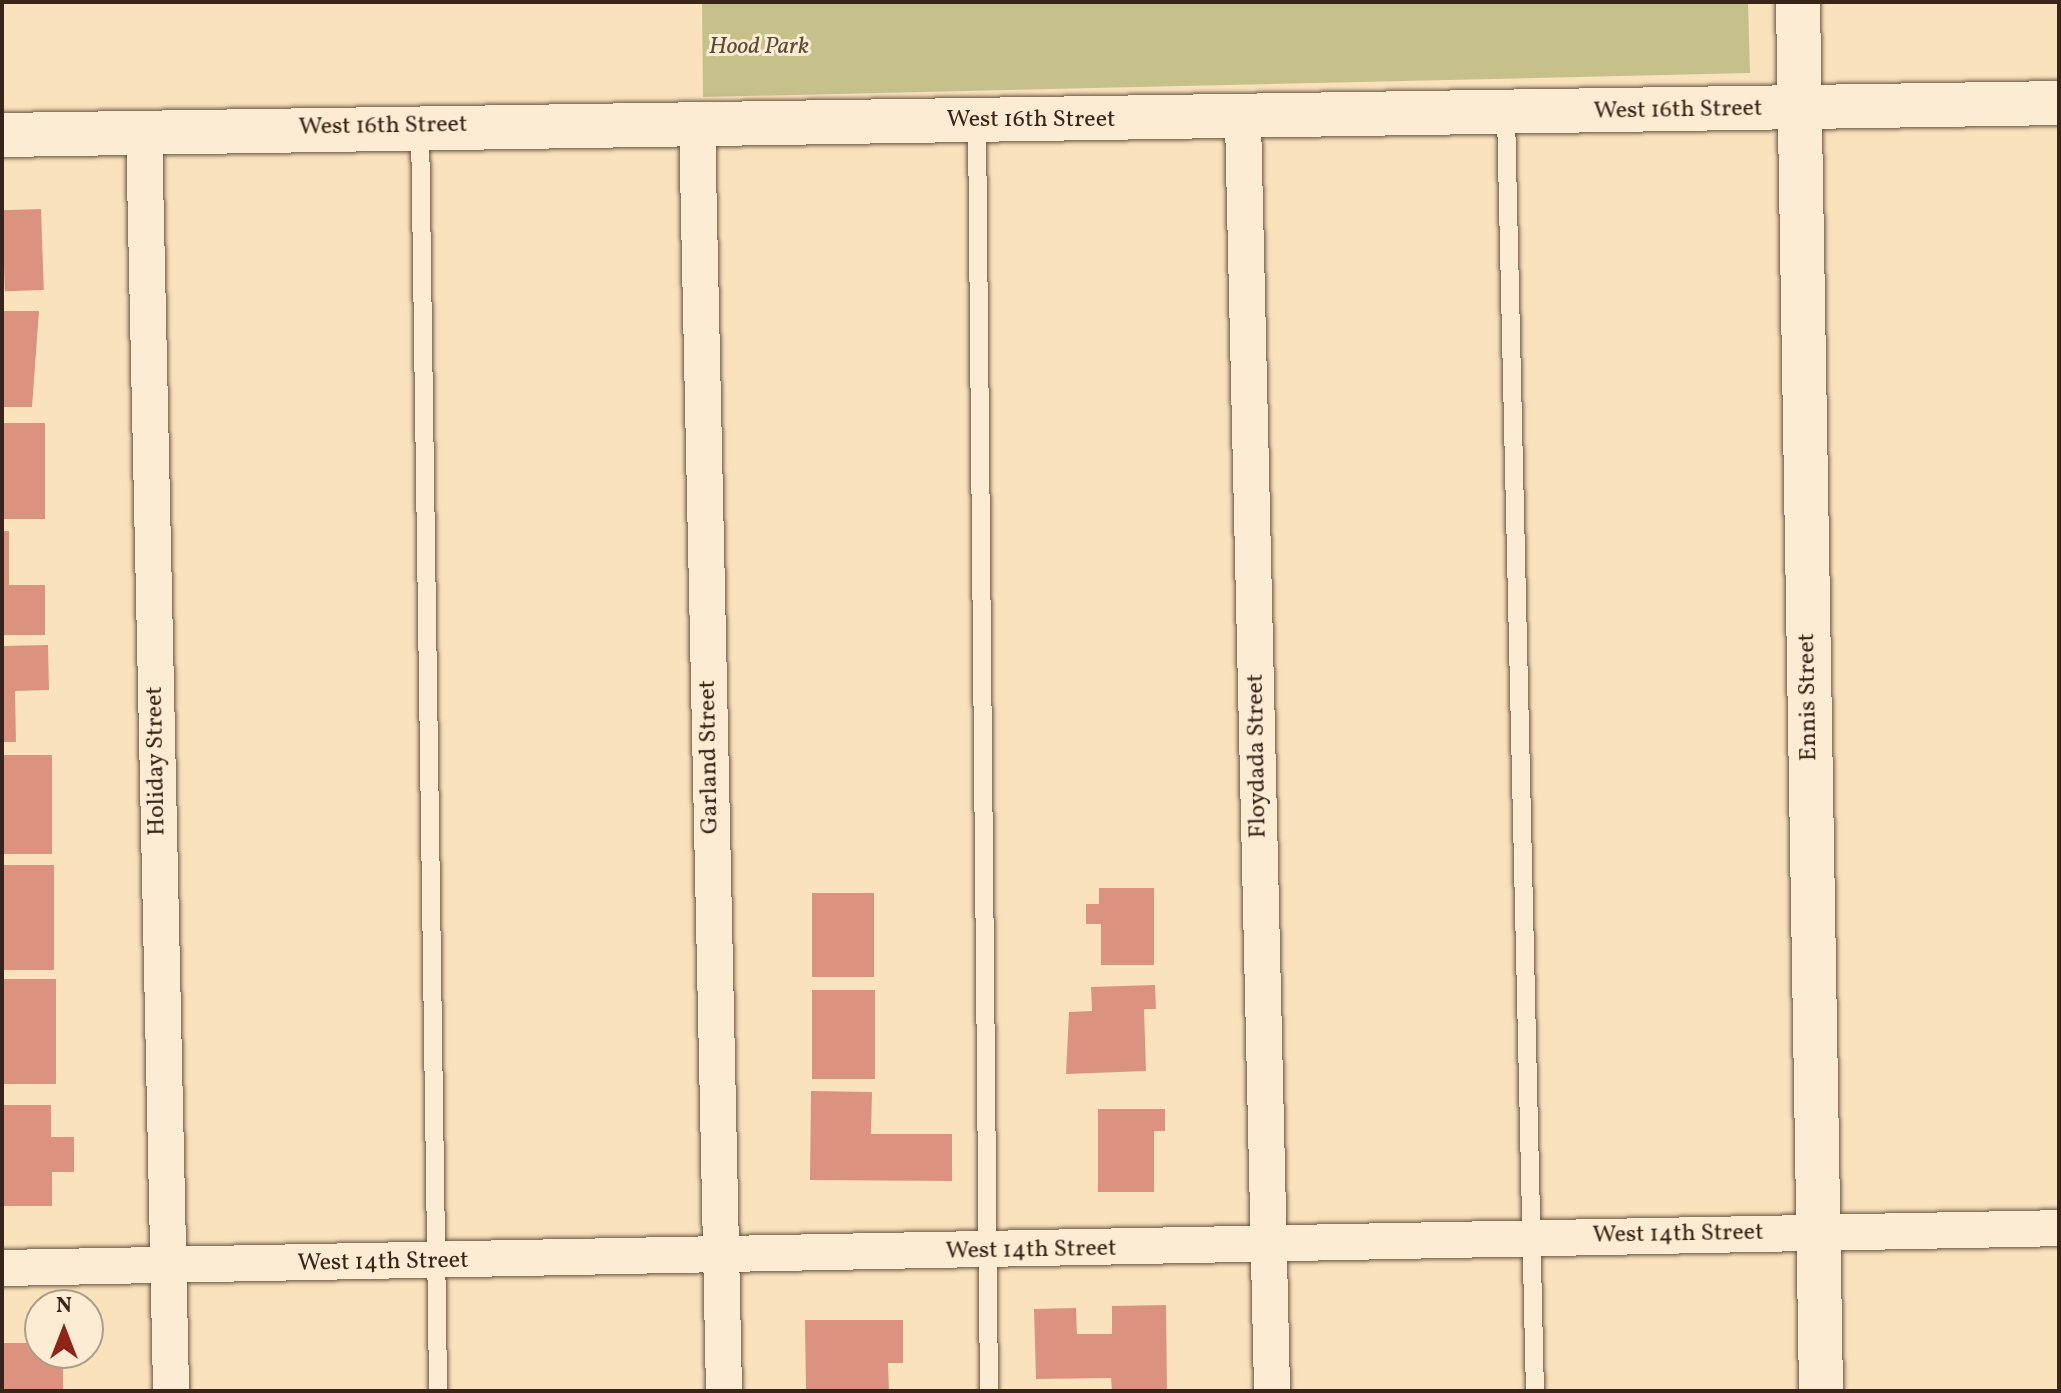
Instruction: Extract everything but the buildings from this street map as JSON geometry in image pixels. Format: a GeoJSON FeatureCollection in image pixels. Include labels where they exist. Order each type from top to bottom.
{"type":"FeatureCollection","features":[{"type":"Feature","properties":{"kind":"street","name":"Ennis Street"},"geometry":{"type":"LineString","coordinates":[[1798,2],[1821,1391]]}},
{"type":"Feature","properties":{"kind":"street","name":"West 16th Street"},"geometry":{"type":"LineString","coordinates":[[2,135],[697,122],[1243,120],[2059,103]]}},
{"type":"Feature","properties":{"kind":"street","name":"Floydada Street"},"geometry":{"type":"LineString","coordinates":[[1243,120],[1272,1391]]}},
{"type":"Feature","properties":{"kind":"street","name":"Garland Street"},"geometry":{"type":"LineString","coordinates":[[697,122],[724,1391]]}},
{"type":"Feature","properties":{"kind":"street","name":"Holiday Street"},"geometry":{"type":"LineString","coordinates":[[144,130],[171,1391]]}},
{"type":"Feature","properties":{"kind":"street","name":"West 14th Street"},"geometry":{"type":"LineString","coordinates":[[2,1268],[721,1259],[1817,1231],[2059,1228]]}},
{"type":"Feature","properties":{"kind":"lane"},"geometry":{"type":"LineString","coordinates":[[1506,115],[1535,1391]]}},
{"type":"Feature","properties":{"kind":"lane"},"geometry":{"type":"LineString","coordinates":[[977,121],[989,1391]]}},
{"type":"Feature","properties":{"kind":"lane"},"geometry":{"type":"LineString","coordinates":[[420,126],[438,1391]]}},
{"type":"Feature","properties":{"kind":"green space","name":"Hood Park"},"geometry":{"type":"Polygon","coordinates":[[[702,2],[1748,2],[1750,73],[703,97],[702,2]]]}}]}
